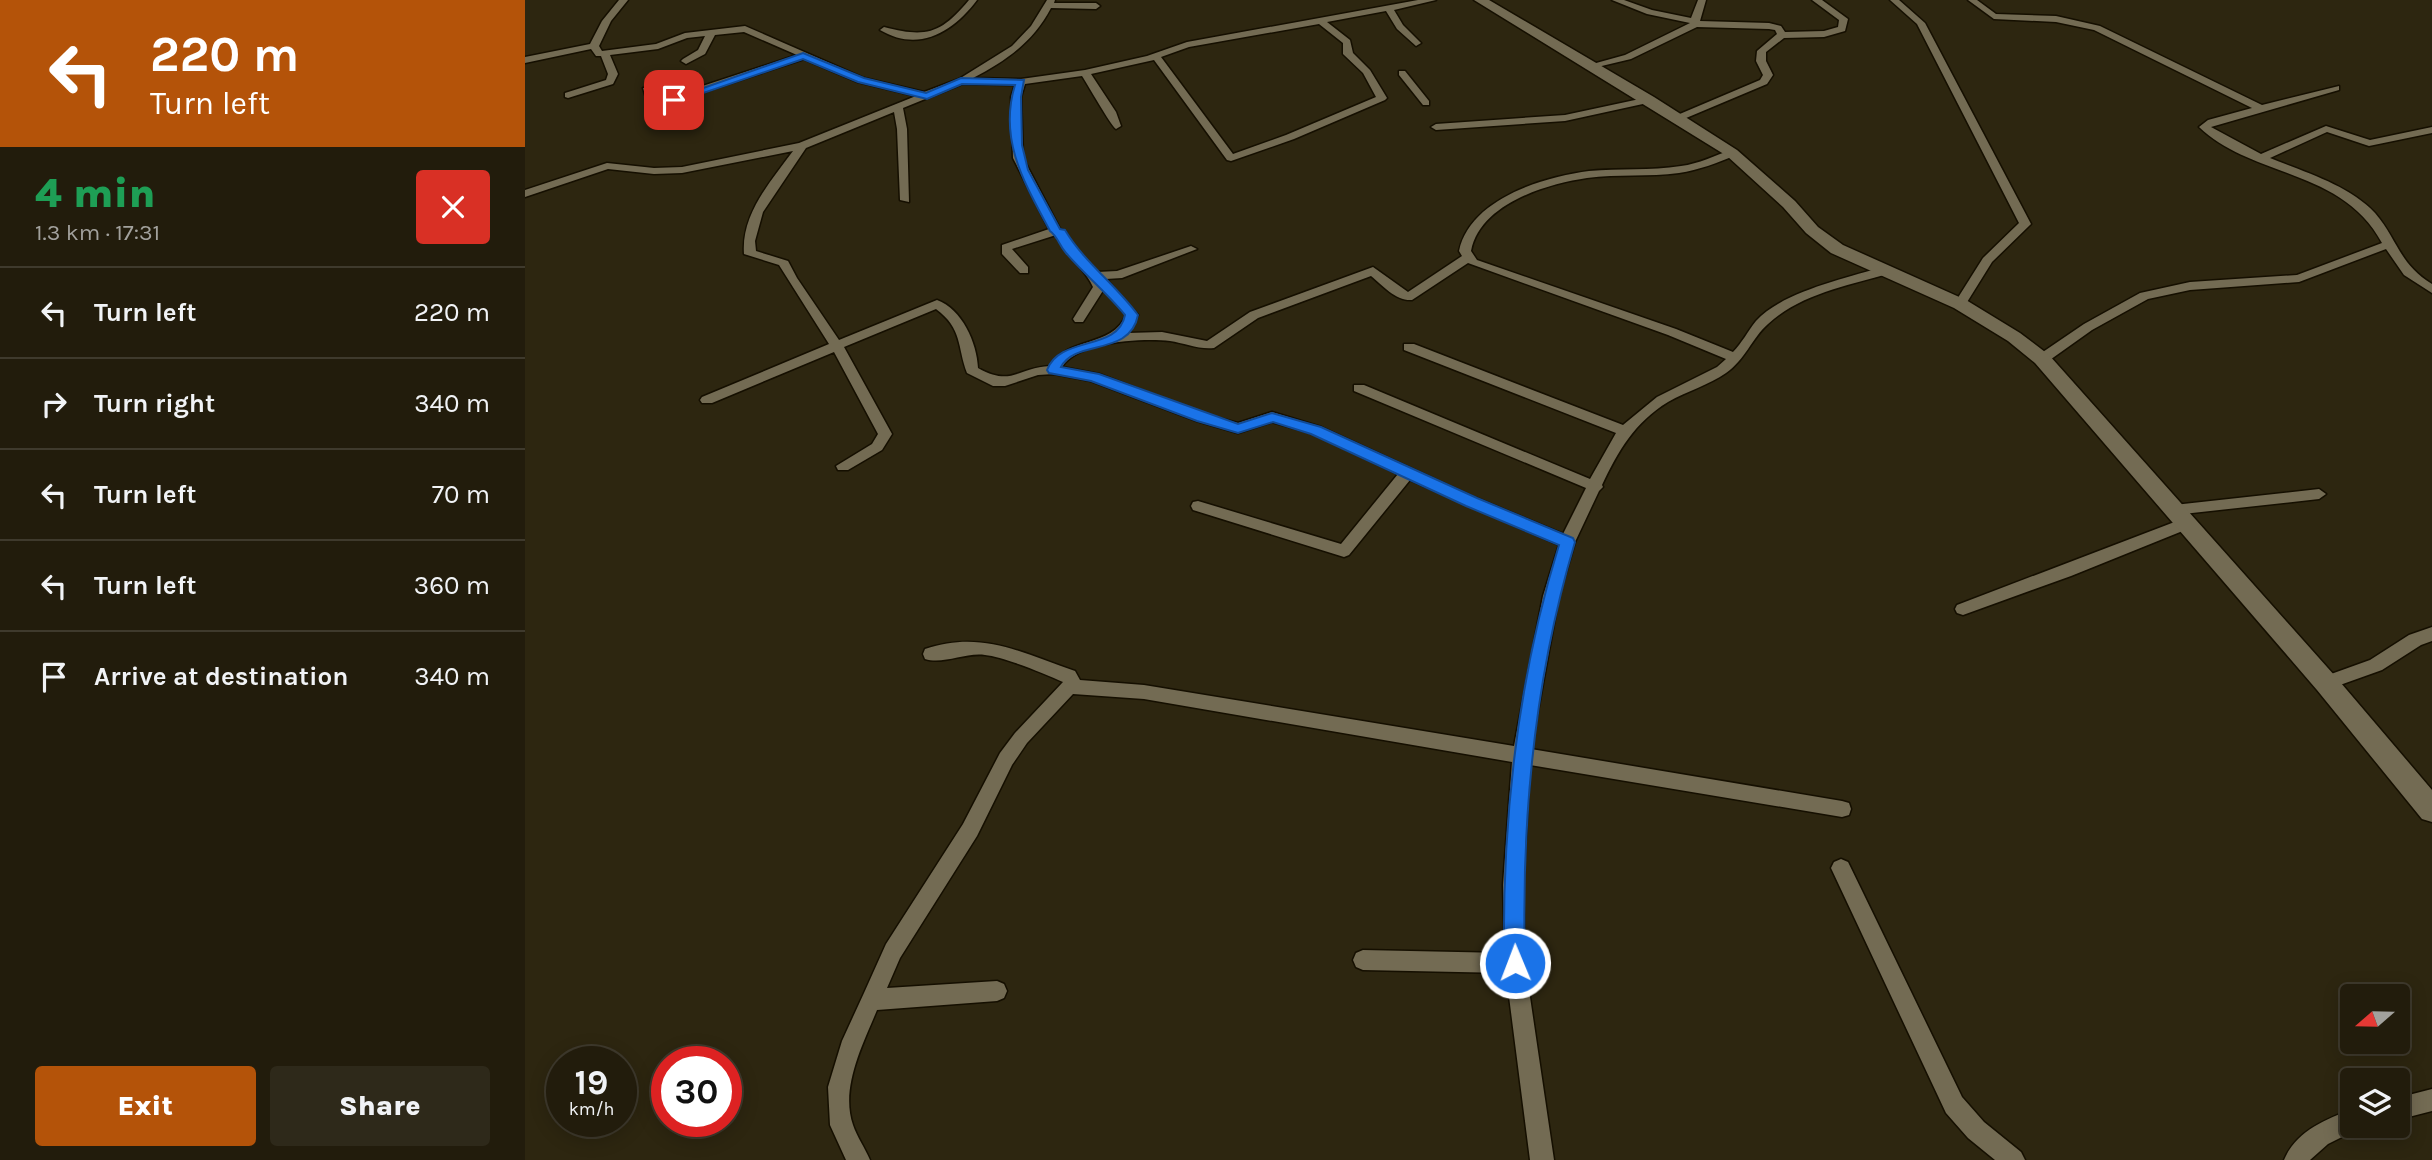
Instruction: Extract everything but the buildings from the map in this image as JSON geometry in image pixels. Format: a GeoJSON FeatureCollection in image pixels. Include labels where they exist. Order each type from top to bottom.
{"type":"FeatureCollection","features":[{"type":"Feature","properties":{"kind":"street"},"geometry":{"type":"LineString","coordinates":[[624,0],[609,13],[594,46],[597,53],[605,55],[658,46],[682,36],[745,29],[861,80],[927,96]]}},
{"type":"Feature","properties":{"kind":"street"},"geometry":{"type":"LineString","coordinates":[[884,30],[912,38],[934,34],[955,23],[973,0]]}},
{"type":"Feature","properties":{"kind":"street"},"geometry":{"type":"LineString","coordinates":[[961,81],[1021,82],[1085,73],[1156,56],[1187,45],[1432,0]]}},
{"type":"Feature","properties":{"kind":"street"},"geometry":{"type":"LineString","coordinates":[[1479,0],[1650,100],[1732,153],[1770,186],[1827,243],[1960,304],[2014,337],[2042,359],[2326,683],[2432,810]]}},
{"type":"Feature","properties":{"kind":"street"},"geometry":{"type":"LineString","coordinates":[[1616,0],[1650,12],[1696,23],[1769,26],[1778,28],[1781,35]]}},
{"type":"Feature","properties":{"kind":"street"},"geometry":{"type":"LineString","coordinates":[[1592,67],[1628,57],[1696,23],[1702,0]]}},
{"type":"Feature","properties":{"kind":"street"},"geometry":{"type":"LineString","coordinates":[[1781,35],[1824,34],[1842,30],[1844,19],[1816,0]]}},
{"type":"Feature","properties":{"kind":"street"},"geometry":{"type":"LineString","coordinates":[[1894,0],[1921,23],[2025,224],[1987,260],[1960,304]]}},
{"type":"Feature","properties":{"kind":"street"},"geometry":{"type":"LineString","coordinates":[[1972,0],[1994,16],[2056,19],[2097,28],[2260,108]]}},
{"type":"Feature","properties":{"kind":"street"},"geometry":{"type":"LineString","coordinates":[[525,194],[607,166],[654,172],[682,170],[802,146],[961,81],[1014,50],[1040,24],[1049,2],[1096,6]]}},
{"type":"Feature","properties":{"kind":"street"},"geometry":{"type":"LineString","coordinates":[[1389,9],[1400,27],[1416,43]]}},
{"type":"Feature","properties":{"kind":"street"},"geometry":{"type":"LineString","coordinates":[[1156,56],[1231,158],[1290,137],[1382,98],[1367,72],[1347,54],[1347,41],[1322,22]]}},
{"type":"Feature","properties":{"kind":"street"},"geometry":{"type":"LineString","coordinates":[[687,61],[702,52],[712,32]]}},
{"type":"Feature","properties":{"kind":"street"},"geometry":{"type":"LineString","coordinates":[[1679,118],[1764,82],[1768,75],[1761,61],[1762,51],[1781,38],[1781,35]]}},
{"type":"Feature","properties":{"kind":"street"},"geometry":{"type":"LineString","coordinates":[[525,60],[594,46]]}},
{"type":"Feature","properties":{"kind":"street"},"geometry":{"type":"LineString","coordinates":[[568,95],[610,82],[613,74],[605,55]]}},
{"type":"Feature","properties":{"kind":"street"},"geometry":{"type":"LineString","coordinates":[[646,90],[651,102],[664,102],[803,56]]}},
{"type":"Feature","properties":{"kind":"street"},"geometry":{"type":"LineString","coordinates":[[1085,73],[1111,112],[1115,126]]}},
{"type":"Feature","properties":{"kind":"street"},"geometry":{"type":"LineString","coordinates":[[1402,73],[1426,103]]}},
{"type":"Feature","properties":{"kind":"street"},"geometry":{"type":"LineString","coordinates":[[1021,82],[1016,97],[1018,158],[1055,231]]}},
{"type":"Feature","properties":{"kind":"street"},"geometry":{"type":"LineString","coordinates":[[2336,88],[2204,125],[2210,131],[2307,175],[2356,203],[2371,215],[2402,266],[2432,289]]}},
{"type":"Feature","properties":{"kind":"street"},"geometry":{"type":"LineString","coordinates":[[1192,99],[1203,109],[1212,137]]}},
{"type":"Feature","properties":{"kind":"street"},"geometry":{"type":"LineString","coordinates":[[1436,127],[1565,118],[1650,100]]}},
{"type":"Feature","properties":{"kind":"street"},"geometry":{"type":"LineString","coordinates":[[898,108],[902,129],[905,200]]}},
{"type":"Feature","properties":{"kind":"street"},"geometry":{"type":"LineString","coordinates":[[2263,157],[2326,129],[2369,143],[2432,130]]}},
{"type":"Feature","properties":{"kind":"street"},"geometry":{"type":"LineString","coordinates":[[802,146],[762,204],[754,220],[748,247],[750,254],[771,257],[784,263],[791,278],[837,346],[885,434],[877,447],[843,466]]}},
{"type":"Feature","properties":{"kind":"street"},"geometry":{"type":"LineString","coordinates":[[1732,153],[1698,167],[1577,177],[1500,202],[1490,210],[1469,239],[1465,251],[1473,262],[1672,332],[1734,357]]}},
{"type":"Feature","properties":{"kind":"street"},"geometry":{"type":"LineString","coordinates":[[1024,270],[1006,252],[1006,247],[1055,231],[1061,233],[1069,249],[1094,276],[1108,286],[1132,315],[1130,324],[1115,339]]}},
{"type":"Feature","properties":{"kind":"street"},"geometry":{"type":"LineString","coordinates":[[2042,359],[2088,327],[2144,296],[2190,286],[2299,278],[2389,244]]}},
{"type":"Feature","properties":{"kind":"street"},"geometry":{"type":"LineString","coordinates":[[1094,276],[1118,275],[1191,249]]}},
{"type":"Feature","properties":{"kind":"street"},"geometry":{"type":"LineString","coordinates":[[1054,370],[1057,361],[1071,352],[1143,334],[1173,335],[1209,345],[1254,314],[1373,271],[1396,291],[1408,297],[1468,257]]}},
{"type":"Feature","properties":{"kind":"street"},"geometry":{"type":"LineString","coordinates":[[1542,1160],[1515,963],[1513,885],[1522,751],[1551,596],[1567,542],[1596,487],[1610,453],[1625,431],[1661,400],[1722,370],[1741,352],[1762,322],[1793,302],[1815,291],[1887,270]]}},
{"type":"Feature","properties":{"kind":"street"},"geometry":{"type":"LineString","coordinates":[[1079,320],[1098,287],[1094,276]]}},
{"type":"Feature","properties":{"kind":"street"},"geometry":{"type":"LineString","coordinates":[[707,400],[937,304],[949,310],[973,361],[972,370],[993,382],[1005,382],[1037,371],[1054,370],[1094,377],[1202,418],[1238,428],[1272,417],[1316,430],[1502,516],[1567,542]]}},
{"type":"Feature","properties":{"kind":"street"},"geometry":{"type":"LineString","coordinates":[[1409,347],[1625,431]]}},
{"type":"Feature","properties":{"kind":"street"},"geometry":{"type":"LineString","coordinates":[[1359,388],[1596,487]]}},
{"type":"Feature","properties":{"kind":"street"},"geometry":{"type":"LineString","coordinates":[[1198,506],[1344,551],[1408,472]]}},
{"type":"Feature","properties":{"kind":"street"},"geometry":{"type":"LineString","coordinates":[[1963,609],[2076,568],[2179,517],[2319,494]]}},
{"type":"Feature","properties":{"kind":"street"},"geometry":{"type":"LineString","coordinates":[[2326,683],[2377,665],[2415,640],[2432,634]]}},
{"type":"Feature","properties":{"kind":"street"},"geometry":{"type":"LineString","coordinates":[[858,1160],[841,1125],[839,1087],[853,1041],[893,951],[970,830],[1006,759],[1027,731],[1073,687],[1073,680],[1069,676],[987,648],[964,648],[931,654]]}},
{"type":"Feature","properties":{"kind":"street"},"geometry":{"type":"LineString","coordinates":[[1073,687],[1144,692],[1842,808]]}},
{"type":"Feature","properties":{"kind":"street"},"geometry":{"type":"LineString","coordinates":[[1841,868],[1954,1105],[1976,1130],[2013,1160]]}},
{"type":"Feature","properties":{"kind":"street"},"geometry":{"type":"LineString","coordinates":[[1363,960],[1515,963]]}},
{"type":"Feature","properties":{"kind":"street"},"geometry":{"type":"LineString","coordinates":[[871,1000],[997,991]]}},
{"type":"Feature","properties":{"kind":"street"},"geometry":{"type":"LineString","coordinates":[[2410,1106],[2432,1100]]}},
{"type":"Feature","properties":{"kind":"street"},"geometry":{"type":"LineString","coordinates":[[2296,1160],[2303,1148],[2318,1135],[2340,1125]]}},
{"type":"Feature","properties":{"kind":"route"},"geometry":{"type":"LineString","coordinates":[[674,100],[803,56],[861,80],[927,96],[961,81],[1021,82],[1016,97],[1018,158],[1031,188],[1055,231],[1061,233],[1069,249],[1094,276],[1108,286],[1132,315],[1130,324],[1115,339],[1071,352],[1057,361],[1054,370],[1094,377],[1202,418],[1238,428],[1272,417],[1316,430],[1471,502],[1567,542],[1551,596],[1522,751],[1513,885],[1515,963]]}}]}
